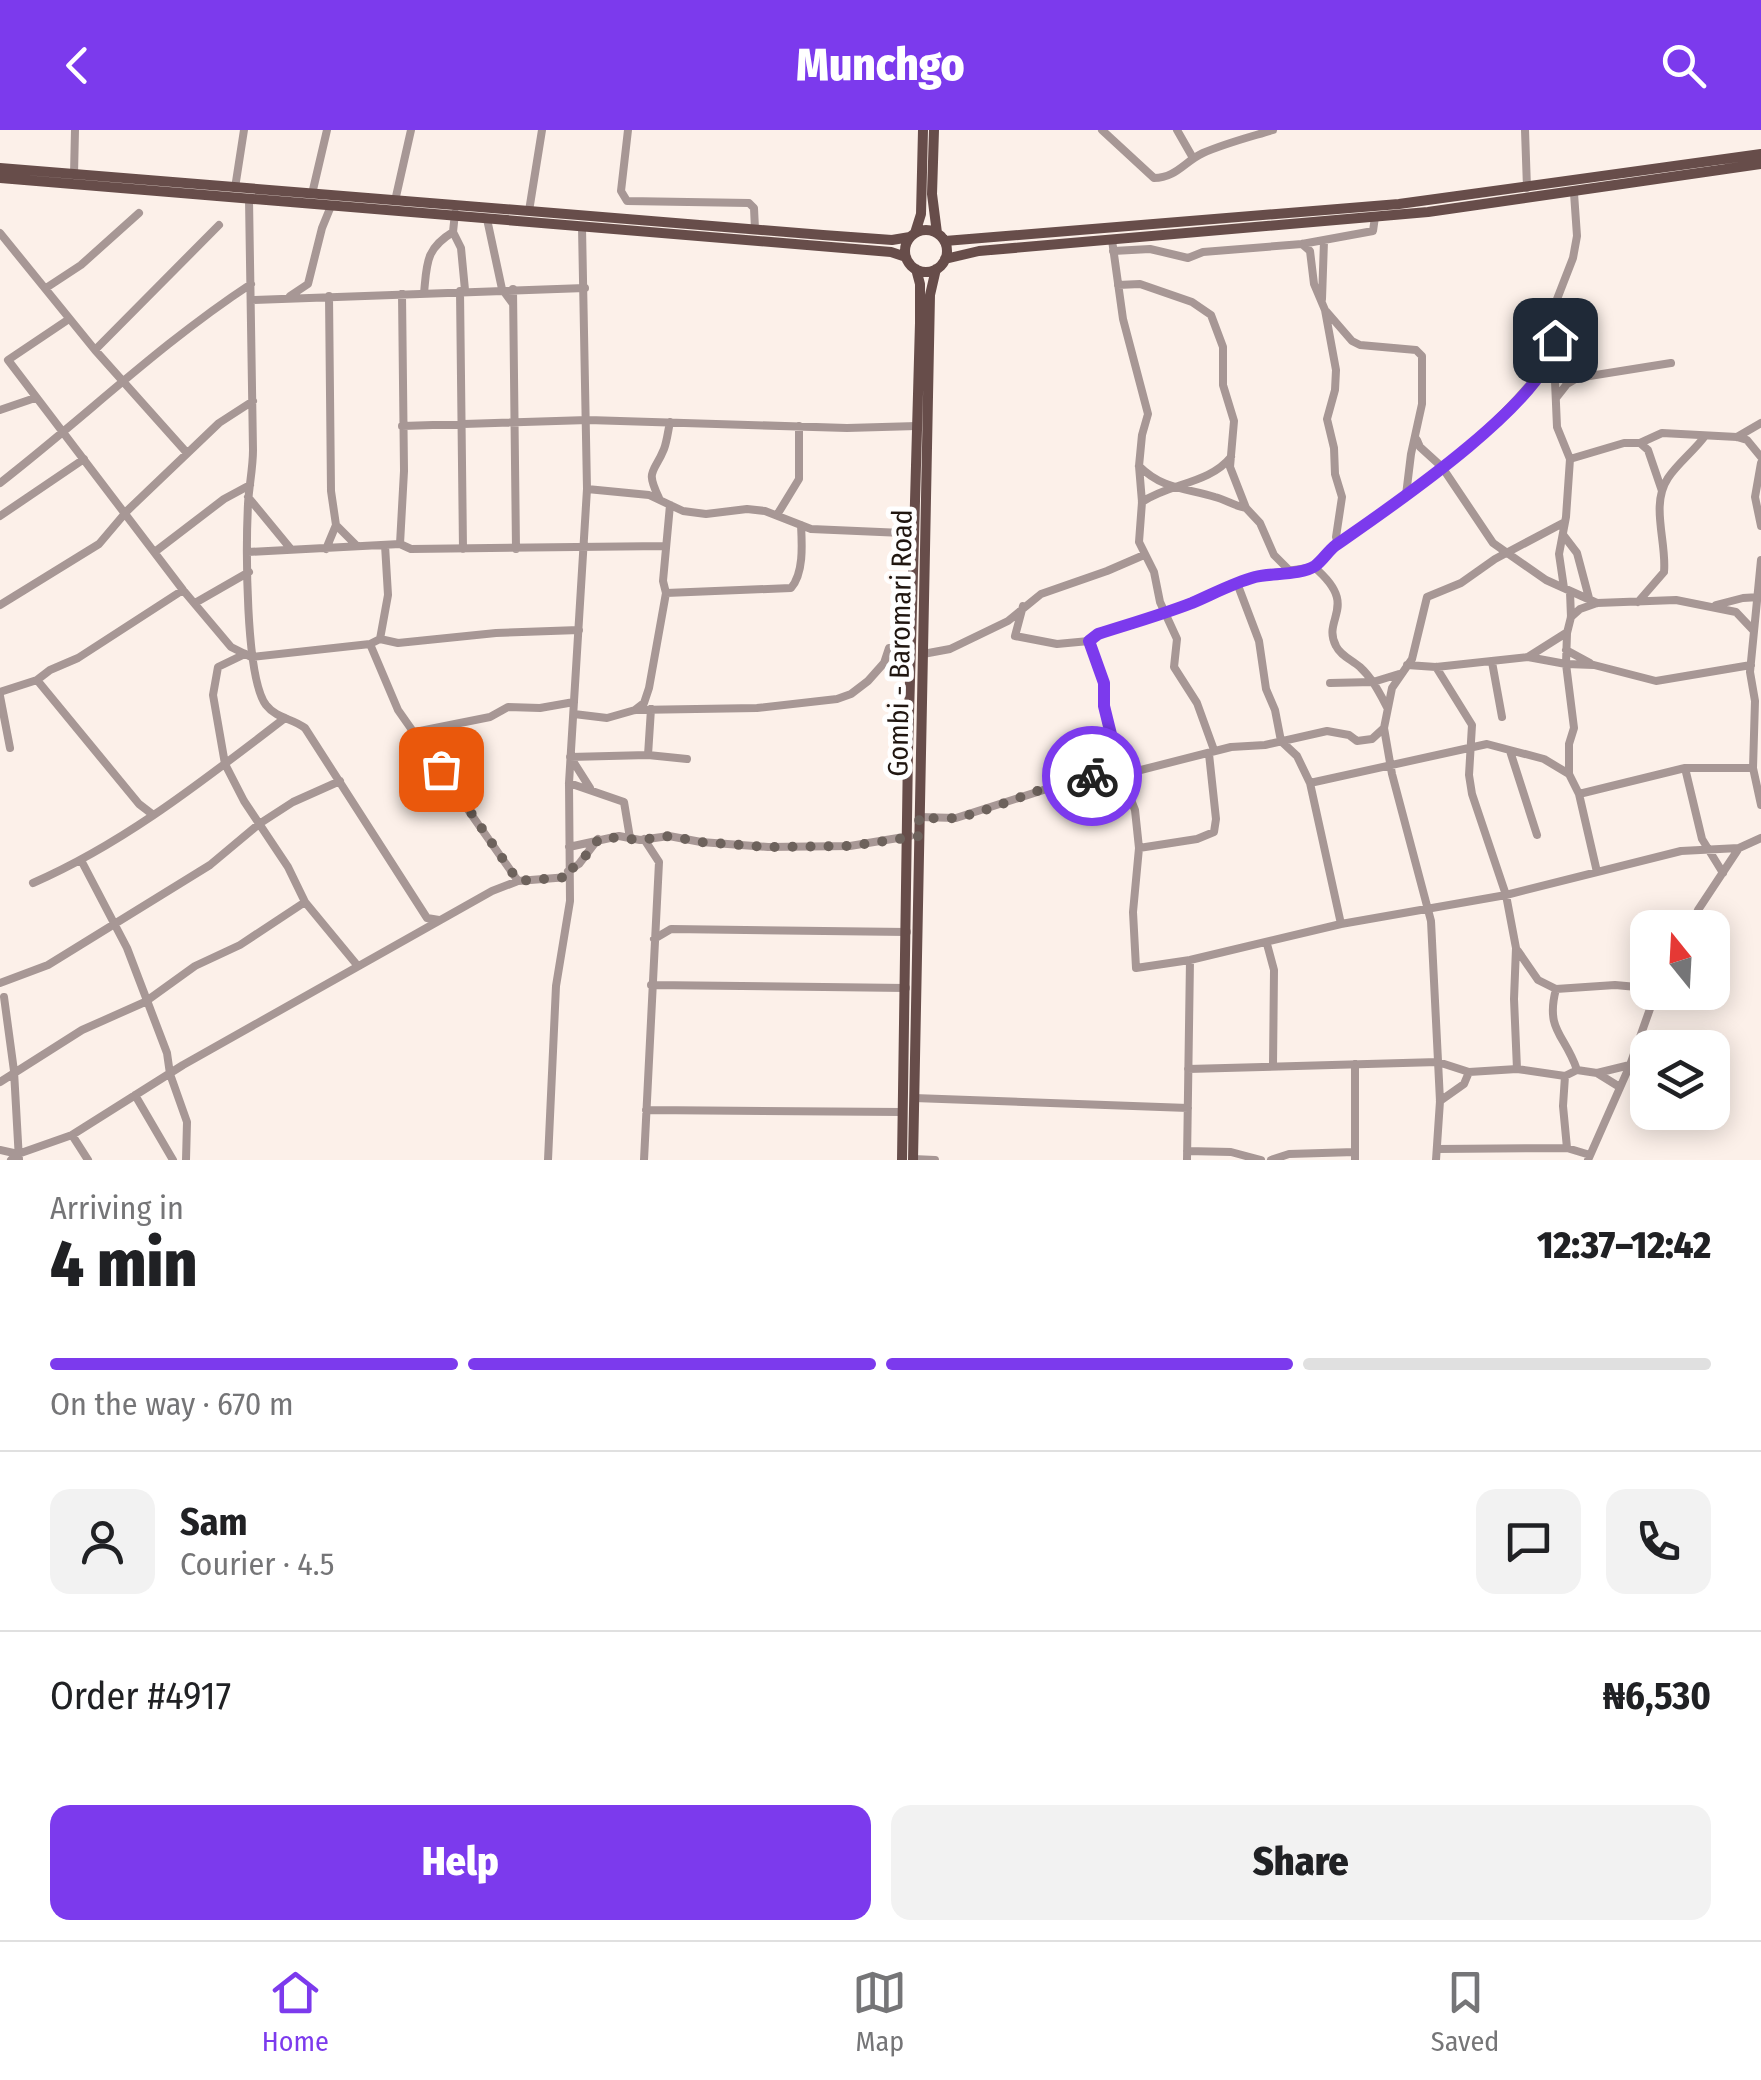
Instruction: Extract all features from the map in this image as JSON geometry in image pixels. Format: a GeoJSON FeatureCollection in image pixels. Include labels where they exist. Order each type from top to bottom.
{"type":"FeatureCollection","features":[{"type":"Feature","properties":{"kind":"main road"},"geometry":{"type":"LineString","coordinates":[[906,256],[921,214],[923,130]]}},
{"type":"Feature","properties":{"kind":"main road"},"geometry":{"type":"LineString","coordinates":[[934,130],[933,210],[945,259]]}},
{"type":"Feature","properties":{"kind":"main road"},"geometry":{"type":"LineString","coordinates":[[0,178],[331,206],[529,210],[892,240],[928,230],[941,237],[1381,206],[1761,154]]}},
{"type":"Feature","properties":{"kind":"main road"},"geometry":{"type":"LineString","coordinates":[[922,426],[930,295],[936,269],[945,259],[979,251],[1112,246],[1375,217],[1574,193],[1761,164]]}},
{"type":"Feature","properties":{"kind":"main road"},"geometry":{"type":"LineString","coordinates":[[0,168],[395,200],[487,219],[906,256],[916,269],[920,284],[922,426]]}},
{"type":"Feature","properties":{"kind":"main road"},"geometry":{"type":"LineString","coordinates":[[916,269],[936,269]]}},
{"type":"Feature","properties":{"kind":"main road","name":"Gombi - Baromari Road"},"geometry":{"type":"LineString","coordinates":[[902,1160],[907,932],[914,836],[919,817],[922,426]]}},
{"type":"Feature","properties":{"kind":"main road","name":"Gombi - Baromari Road"},"geometry":{"type":"LineString","coordinates":[[913,1160],[922,426]]}},
{"type":"Feature","properties":{"kind":"street"},"geometry":{"type":"LineString","coordinates":[[74,175],[76,130]]}},
{"type":"Feature","properties":{"kind":"street"},"geometry":{"type":"LineString","coordinates":[[235,188],[244,130]]}},
{"type":"Feature","properties":{"kind":"street"},"geometry":{"type":"LineString","coordinates":[[312,194],[327,130]]}},
{"type":"Feature","properties":{"kind":"street"},"geometry":{"type":"LineString","coordinates":[[395,200],[411,130]]}},
{"type":"Feature","properties":{"kind":"street"},"geometry":{"type":"LineString","coordinates":[[529,210],[542,130]]}},
{"type":"Feature","properties":{"kind":"street"},"geometry":{"type":"LineString","coordinates":[[628,130],[620,192],[626,201],[749,203],[754,208],[755,229]]}},
{"type":"Feature","properties":{"kind":"street"},"geometry":{"type":"LineString","coordinates":[[1102,130],[1154,178],[1175,173],[1193,158],[1274,130]]}},
{"type":"Feature","properties":{"kind":"street"},"geometry":{"type":"LineString","coordinates":[[1177,130],[1193,158]]}},
{"type":"Feature","properties":{"kind":"street"},"geometry":{"type":"LineString","coordinates":[[1526,130],[1527,188]]}},
{"type":"Feature","properties":{"kind":"street"},"geometry":{"type":"LineString","coordinates":[[1574,193],[1577,236],[1571,266],[1554,302],[1557,427],[1570,459],[1560,554],[1571,617],[1566,650],[1574,728],[1569,744],[1569,774],[1579,794],[1597,872]]}},
{"type":"Feature","properties":{"kind":"street"},"geometry":{"type":"LineString","coordinates":[[249,199],[253,401],[248,497],[248,655],[262,700],[276,716],[306,728],[388,852],[419,908],[428,918],[439,920]]}},
{"type":"Feature","properties":{"kind":"street"},"geometry":{"type":"LineString","coordinates":[[290,296],[308,284],[331,206]]}},
{"type":"Feature","properties":{"kind":"street"},"geometry":{"type":"LineString","coordinates":[[456,211],[452,232],[461,248],[463,549]]}},
{"type":"Feature","properties":{"kind":"street"},"geometry":{"type":"LineString","coordinates":[[46,288],[81,265],[139,214]]}},
{"type":"Feature","properties":{"kind":"street"},"geometry":{"type":"LineString","coordinates":[[1138,848],[1196,839],[1214,832],[1216,818],[1211,752],[1197,703],[1174,668],[1177,640],[1164,613],[1154,572],[1139,542],[1139,466],[1148,414],[1123,319],[1112,246],[1188,258],[1203,252],[1302,244],[1373,231],[1375,217]]}},
{"type":"Feature","properties":{"kind":"street"},"geometry":{"type":"LineString","coordinates":[[487,219],[502,289],[513,304]]}},
{"type":"Feature","properties":{"kind":"street"},"geometry":{"type":"LineString","coordinates":[[95,350],[219,225]]}},
{"type":"Feature","properties":{"kind":"street"},"geometry":{"type":"LineString","coordinates":[[548,1160],[556,986],[570,901],[570,757],[587,489],[582,227]]}},
{"type":"Feature","properties":{"kind":"street"},"geometry":{"type":"LineString","coordinates":[[424,293],[425,262],[432,248],[452,232]]}},
{"type":"Feature","properties":{"kind":"street"},"geometry":{"type":"LineString","coordinates":[[0,233],[95,350],[187,453]]}},
{"type":"Feature","properties":{"kind":"street"},"geometry":{"type":"LineString","coordinates":[[1322,299],[1324,240]]}},
{"type":"Feature","properties":{"kind":"street"},"geometry":{"type":"LineString","coordinates":[[1302,244],[1310,251],[1314,284],[1325,310],[1336,370],[1327,419],[1342,498],[1338,544]]}},
{"type":"Feature","properties":{"kind":"street"},"geometry":{"type":"LineString","coordinates":[[0,483],[208,312],[251,284]]}},
{"type":"Feature","properties":{"kind":"street"},"geometry":{"type":"LineString","coordinates":[[308,284],[316,297]]}},
{"type":"Feature","properties":{"kind":"street"},"geometry":{"type":"LineString","coordinates":[[1118,285],[1140,284],[1192,302],[1211,315],[1223,347],[1223,385],[1234,421],[1234,480],[1274,555],[1290,571]]}},
{"type":"Feature","properties":{"kind":"street"},"geometry":{"type":"LineString","coordinates":[[252,300],[585,288]]}},
{"type":"Feature","properties":{"kind":"street"},"geometry":{"type":"LineString","coordinates":[[513,289],[516,549]]}},
{"type":"Feature","properties":{"kind":"street"},"geometry":{"type":"LineString","coordinates":[[400,544],[402,294]]}},
{"type":"Feature","properties":{"kind":"street"},"geometry":{"type":"LineString","coordinates":[[326,549],[336,525],[329,296]]}},
{"type":"Feature","properties":{"kind":"street"},"geometry":{"type":"LineString","coordinates":[[1325,310],[1360,345],[1416,350],[1422,356],[1422,404],[1406,496]]}},
{"type":"Feature","properties":{"kind":"street"},"geometry":{"type":"LineString","coordinates":[[69,319],[8,360],[127,511],[183,590],[231,647],[248,655]]}},
{"type":"Feature","properties":{"kind":"street"},"geometry":{"type":"LineString","coordinates":[[1023,606],[1015,636],[1057,644],[1089,641],[1098,634],[1164,613],[1237,583],[1314,567],[1338,544],[1478,439],[1539,376],[1554,352]]}},
{"type":"Feature","properties":{"kind":"street"},"geometry":{"type":"LineString","coordinates":[[1555,399],[1577,378],[1671,364]]}},
{"type":"Feature","properties":{"kind":"street"},"geometry":{"type":"LineString","coordinates":[[1539,376],[1554,368]]}},
{"type":"Feature","properties":{"kind":"street"},"geometry":{"type":"LineString","coordinates":[[0,410],[35,398]]}},
{"type":"Feature","properties":{"kind":"street"},"geometry":{"type":"LineString","coordinates":[[0,605],[99,544],[127,511],[219,422],[253,401]]}},
{"type":"Feature","properties":{"kind":"street"},"geometry":{"type":"LineString","coordinates":[[402,426],[588,420],[922,426]]}},
{"type":"Feature","properties":{"kind":"street"},"geometry":{"type":"LineString","coordinates":[[658,498],[651,470],[664,450],[670,422]]}},
{"type":"Feature","properties":{"kind":"street"},"geometry":{"type":"LineString","coordinates":[[1737,437],[1761,423]]}},
{"type":"Feature","properties":{"kind":"street"},"geometry":{"type":"LineString","coordinates":[[777,515],[799,480],[799,426]]}},
{"type":"Feature","properties":{"kind":"street"},"geometry":{"type":"LineString","coordinates":[[1570,459],[1624,443],[1640,443],[1662,433],[1747,440],[1761,460],[1755,496],[1761,526]]}},
{"type":"Feature","properties":{"kind":"street"},"geometry":{"type":"LineString","coordinates":[[1662,490],[1705,436]]}},
{"type":"Feature","properties":{"kind":"street"},"geometry":{"type":"LineString","coordinates":[[1416,438],[1420,447],[1442,467],[1493,543],[1546,580],[1593,600],[1676,600],[1716,606],[1736,612],[1753,630]]}},
{"type":"Feature","properties":{"kind":"street"},"geometry":{"type":"LineString","coordinates":[[1638,602],[1664,572],[1662,490],[1648,450],[1640,443]]}},
{"type":"Feature","properties":{"kind":"street"},"geometry":{"type":"LineString","coordinates":[[1142,502],[1170,488],[1210,476],[1231,457]]}},
{"type":"Feature","properties":{"kind":"street"},"geometry":{"type":"LineString","coordinates":[[0,516],[84,459]]}},
{"type":"Feature","properties":{"kind":"street"},"geometry":{"type":"LineString","coordinates":[[1139,466],[1170,488],[1210,495],[1246,508]]}},
{"type":"Feature","properties":{"kind":"street"},"geometry":{"type":"LineString","coordinates":[[1210,476],[1234,480]]}},
{"type":"Feature","properties":{"kind":"street"},"geometry":{"type":"LineString","coordinates":[[156,551],[224,499],[251,485]]}},
{"type":"Feature","properties":{"kind":"street"},"geometry":{"type":"LineString","coordinates":[[587,489],[658,498],[683,511],[706,514],[748,509],[828,532],[903,533]]}},
{"type":"Feature","properties":{"kind":"street"},"geometry":{"type":"LineString","coordinates":[[248,497],[290,548]]}},
{"type":"Feature","properties":{"kind":"street"},"geometry":{"type":"LineString","coordinates":[[648,755],[648,706],[666,593],[663,581],[670,505]]}},
{"type":"Feature","properties":{"kind":"street"},"geometry":{"type":"LineString","coordinates":[[1436,1160],[1440,1102],[1428,910],[1384,728],[1387,707],[1392,688],[1412,659],[1427,597],[1564,524]]}},
{"type":"Feature","properties":{"kind":"street"},"geometry":{"type":"LineString","coordinates":[[336,525],[358,547]]}},
{"type":"Feature","properties":{"kind":"street"},"geometry":{"type":"LineString","coordinates":[[666,593],[791,588],[800,566],[801,525]]}},
{"type":"Feature","properties":{"kind":"street"},"geometry":{"type":"LineString","coordinates":[[1564,536],[1577,553],[1593,600]]}},
{"type":"Feature","properties":{"kind":"street"},"geometry":{"type":"LineString","coordinates":[[248,552],[400,544],[411,549],[666,546]]}},
{"type":"Feature","properties":{"kind":"street"},"geometry":{"type":"LineString","coordinates":[[380,639],[388,595],[385,545]]}},
{"type":"Feature","properties":{"kind":"street"},"geometry":{"type":"LineString","coordinates":[[923,654],[950,649],[1008,621],[1041,594],[1144,554]]}},
{"type":"Feature","properties":{"kind":"street"},"geometry":{"type":"LineString","coordinates":[[1266,574],[1274,555]]}},
{"type":"Feature","properties":{"kind":"street"},"geometry":{"type":"LineString","coordinates":[[1761,560],[1750,665],[1761,805]]}},
{"type":"Feature","properties":{"kind":"street"},"geometry":{"type":"LineString","coordinates":[[1314,567],[1328,579],[1338,601],[1334,631],[1337,650],[1374,682],[1387,707]]}},
{"type":"Feature","properties":{"kind":"street"},"geometry":{"type":"LineString","coordinates":[[195,602],[249,572]]}},
{"type":"Feature","properties":{"kind":"street"},"geometry":{"type":"LineString","coordinates":[[1237,583],[1258,641],[1280,741],[1297,756],[1310,783],[1341,924]]}},
{"type":"Feature","properties":{"kind":"street"},"geometry":{"type":"LineString","coordinates":[[10,748],[0,694],[78,658],[183,590]]}},
{"type":"Feature","properties":{"kind":"street"},"geometry":{"type":"LineString","coordinates":[[1716,606],[1759,595]]}},
{"type":"Feature","properties":{"kind":"street"},"geometry":{"type":"LineString","coordinates":[[1571,617],[1593,600]]}},
{"type":"Feature","properties":{"kind":"street"},"geometry":{"type":"LineString","coordinates":[[357,965],[305,902],[225,764],[214,680],[218,666],[248,655],[370,644],[380,639],[398,643],[579,630]]}},
{"type":"Feature","properties":{"kind":"street"},"geometry":{"type":"LineString","coordinates":[[1528,657],[1567,633]]}},
{"type":"Feature","properties":{"kind":"street"},"geometry":{"type":"LineString","coordinates":[[1089,641],[1104,683],[1104,706],[1121,775],[1135,810],[1138,848],[1132,912],[1136,968],[1267,944],[1341,924],[1506,895],[1681,852],[1739,848],[1761,838]]}},
{"type":"Feature","properties":{"kind":"street"},"geometry":{"type":"LineString","coordinates":[[370,644],[398,710],[518,881]]}},
{"type":"Feature","properties":{"kind":"street"},"geometry":{"type":"LineString","coordinates":[[574,714],[607,718],[648,706],[757,708],[837,698],[852,694],[868,681],[884,663],[889,648]]}},
{"type":"Feature","properties":{"kind":"street"},"geometry":{"type":"LineString","coordinates":[[1566,650],[1594,664],[1656,682],[1750,665]]}},
{"type":"Feature","properties":{"kind":"street"},"geometry":{"type":"LineString","coordinates":[[1330,683],[1374,682],[1404,669],[1528,657],[1594,664]]}},
{"type":"Feature","properties":{"kind":"street"},"geometry":{"type":"LineString","coordinates":[[1492,662],[1502,716]]}},
{"type":"Feature","properties":{"kind":"street"},"geometry":{"type":"LineString","coordinates":[[1436,667],[1472,725],[1472,794],[1506,895],[1516,948],[1517,1069]]}},
{"type":"Feature","properties":{"kind":"street"},"geometry":{"type":"LineString","coordinates":[[36,680],[139,804],[152,814]]}},
{"type":"Feature","properties":{"kind":"street"},"geometry":{"type":"LineString","coordinates":[[415,732],[490,716],[508,708],[574,702]]}},
{"type":"Feature","properties":{"kind":"street"},"geometry":{"type":"LineString","coordinates":[[32,883],[82,862],[122,838],[285,718]]}},
{"type":"Feature","properties":{"kind":"street"},"geometry":{"type":"LineString","coordinates":[[919,817],[956,818],[1084,777],[1121,775],[1211,752],[1327,731],[1362,741],[1380,735],[1384,728]]}},
{"type":"Feature","properties":{"kind":"street"},"geometry":{"type":"LineString","coordinates":[[1310,783],[1486,744],[1544,759],[1569,774]]}},
{"type":"Feature","properties":{"kind":"street"},"geometry":{"type":"LineString","coordinates":[[1510,750],[1537,835]]}},
{"type":"Feature","properties":{"kind":"street"},"geometry":{"type":"LineString","coordinates":[[570,757],[648,755],[687,759]]}},
{"type":"Feature","properties":{"kind":"street"},"geometry":{"type":"LineString","coordinates":[[570,757],[590,788]]}},
{"type":"Feature","properties":{"kind":"street"},"geometry":{"type":"LineString","coordinates":[[1579,794],[1685,768],[1756,763]]}},
{"type":"Feature","properties":{"kind":"street"},"geometry":{"type":"LineString","coordinates":[[1685,768],[1702,839],[1724,873]]}},
{"type":"Feature","properties":{"kind":"street"},"geometry":{"type":"LineString","coordinates":[[0,984],[48,965],[210,865],[293,802],[340,781]]}},
{"type":"Feature","properties":{"kind":"street"},"geometry":{"type":"LineString","coordinates":[[569,783],[624,802],[630,838]]}},
{"type":"Feature","properties":{"kind":"street"},"geometry":{"type":"LineString","coordinates":[[568,847],[598,840],[670,836],[768,847],[850,846],[914,836]]}},
{"type":"Feature","properties":{"kind":"street"},"geometry":{"type":"LineString","coordinates":[[644,839],[659,862],[644,1160]]}},
{"type":"Feature","properties":{"kind":"street"},"geometry":{"type":"LineString","coordinates":[[0,1150],[16,1158],[72,1135],[183,1066],[439,920],[518,881],[568,874],[598,840]]}},
{"type":"Feature","properties":{"kind":"street"},"geometry":{"type":"LineString","coordinates":[[1698,910],[1739,848]]}},
{"type":"Feature","properties":{"kind":"street"},"geometry":{"type":"LineString","coordinates":[[82,862],[126,948],[167,1053],[187,1122],[186,1160]]}},
{"type":"Feature","properties":{"kind":"street"},"geometry":{"type":"LineString","coordinates":[[0,1082],[82,1030],[145,1002],[196,966],[240,944],[305,902]]}},
{"type":"Feature","properties":{"kind":"street"},"geometry":{"type":"LineString","coordinates":[[654,940],[660,932],[671,929],[907,932]]}},
{"type":"Feature","properties":{"kind":"street"},"geometry":{"type":"LineString","coordinates":[[1267,944],[1274,970],[1273,1066]]}},
{"type":"Feature","properties":{"kind":"street"},"geometry":{"type":"LineString","coordinates":[[1516,948],[1538,980],[1556,989],[1630,986]]}},
{"type":"Feature","properties":{"kind":"street"},"geometry":{"type":"LineString","coordinates":[[1190,960],[1187,1156],[1231,1152],[1261,1160]]}},
{"type":"Feature","properties":{"kind":"street"},"geometry":{"type":"LineString","coordinates":[[652,985],[906,988]]}},
{"type":"Feature","properties":{"kind":"street"},"geometry":{"type":"LineString","coordinates":[[1556,989],[1551,1008],[1553,1027],[1577,1070]]}},
{"type":"Feature","properties":{"kind":"street"},"geometry":{"type":"LineString","coordinates":[[4,997],[14,1071],[16,1158]]}},
{"type":"Feature","properties":{"kind":"street"},"geometry":{"type":"LineString","coordinates":[[167,1053],[176,1055],[183,1066]]}},
{"type":"Feature","properties":{"kind":"street"},"geometry":{"type":"LineString","coordinates":[[1188,1069],[1438,1062],[1469,1072],[1517,1069],[1565,1076],[1577,1070],[1597,1073],[1630,1066]]}},
{"type":"Feature","properties":{"kind":"street"},"geometry":{"type":"LineString","coordinates":[[1271,1160],[1297,1153],[1355,1156],[1354,1064]]}},
{"type":"Feature","properties":{"kind":"street"},"geometry":{"type":"LineString","coordinates":[[1437,1149],[1568,1148],[1589,1157],[1630,1066]]}},
{"type":"Feature","properties":{"kind":"street"},"geometry":{"type":"LineString","coordinates":[[1440,1102],[1464,1084],[1469,1072]]}},
{"type":"Feature","properties":{"kind":"street"},"geometry":{"type":"LineString","coordinates":[[1597,1073],[1618,1086]]}},
{"type":"Feature","properties":{"kind":"street"},"geometry":{"type":"LineString","coordinates":[[1565,1076],[1563,1106],[1568,1148]]}},
{"type":"Feature","properties":{"kind":"street"},"geometry":{"type":"LineString","coordinates":[[135,1095],[173,1160]]}},
{"type":"Feature","properties":{"kind":"street"},"geometry":{"type":"LineString","coordinates":[[914,1098],[1188,1108]]}},
{"type":"Feature","properties":{"kind":"street"},"geometry":{"type":"LineString","coordinates":[[646,1110],[902,1112]]}},
{"type":"Feature","properties":{"kind":"street"},"geometry":{"type":"LineString","coordinates":[[72,1135],[88,1160]]}},
{"type":"Feature","properties":{"kind":"street"},"geometry":{"type":"LineString","coordinates":[[913,1160],[935,1160]]}},
{"type":"Feature","properties":{"kind":"way so far"},"geometry":{"type":"LineString","coordinates":[[441,769],[518,881],[568,877],[568,871],[579,864],[598,840],[606,837],[640,840],[670,836],[768,847],[850,846],[920,836],[919,817],[956,818],[1092,776]]}},
{"type":"Feature","properties":{"kind":"route"},"geometry":{"type":"LineString","coordinates":[[1092,776],[1121,775],[1104,706],[1102,674],[1089,641],[1098,634],[1164,613],[1237,583],[1274,572],[1314,567],[1324,554],[1360,531],[1478,439],[1539,376],[1554,352],[1555,340]]}}]}
